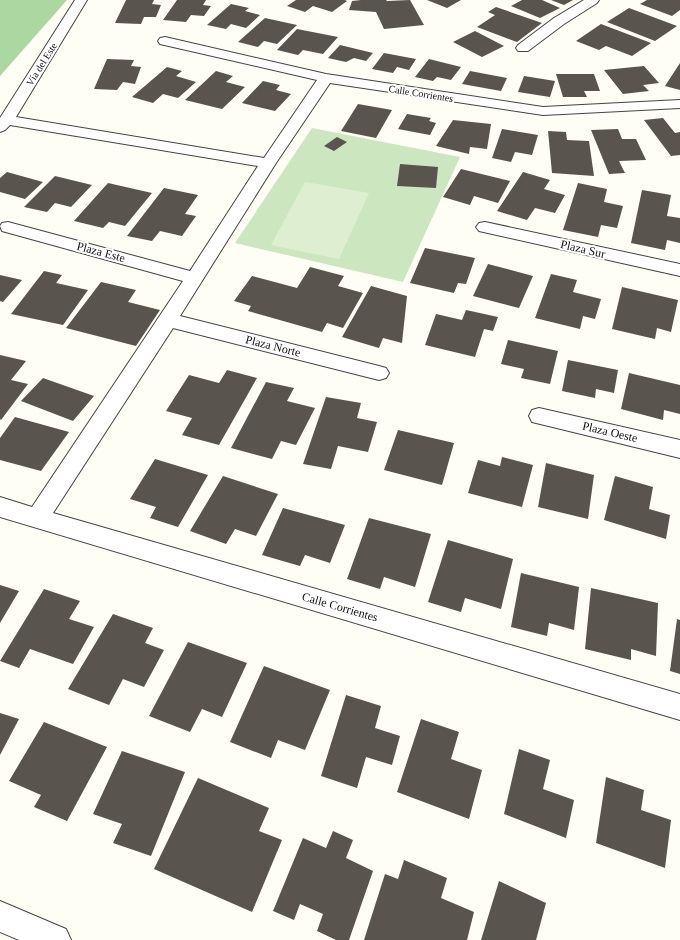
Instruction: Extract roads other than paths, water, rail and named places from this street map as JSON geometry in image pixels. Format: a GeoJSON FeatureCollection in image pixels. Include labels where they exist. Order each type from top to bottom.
{"type":"FeatureCollection","features":[{"type":"Feature","properties":{"kind":"street","name":"Vía del Este"},"geometry":{"type":"LineString","coordinates":[[3,123],[81,0]]}},
{"type":"Feature","properties":{"kind":"street"},"geometry":{"type":"LineString","coordinates":[[523,48],[559,21],[592,0]]}},
{"type":"Feature","properties":{"kind":"street","name":"Calle Corrientes"},"geometry":{"type":"LineString","coordinates":[[166,40],[326,78],[543,111],[680,104]]}},
{"type":"Feature","properties":{"kind":"street"},"geometry":{"type":"LineString","coordinates":[[37,518],[168,320],[268,163],[326,78]]}},
{"type":"Feature","properties":{"kind":"street"},"geometry":{"type":"LineString","coordinates":[[3,123],[268,163]]}},
{"type":"Feature","properties":{"kind":"street","name":"Plaza Este"},"geometry":{"type":"LineString","coordinates":[[8,227],[194,278]]}},
{"type":"Feature","properties":{"kind":"street","name":"Plaza Sur"},"geometry":{"type":"LineString","coordinates":[[485,227],[680,270]]}},
{"type":"Feature","properties":{"kind":"street","name":"Plaza Norte"},"geometry":{"type":"LineString","coordinates":[[168,320],[379,373]]}},
{"type":"Feature","properties":{"kind":"street","name":"Plaza Oeste"},"geometry":{"type":"LineString","coordinates":[[539,416],[680,449]]}},
{"type":"Feature","properties":{"kind":"street","name":"Calle Corrientes"},"geometry":{"type":"LineString","coordinates":[[0,507],[680,707]]}},
{"type":"Feature","properties":{"kind":"street"},"geometry":{"type":"LineString","coordinates":[[0,916],[55,940]]}}]}
